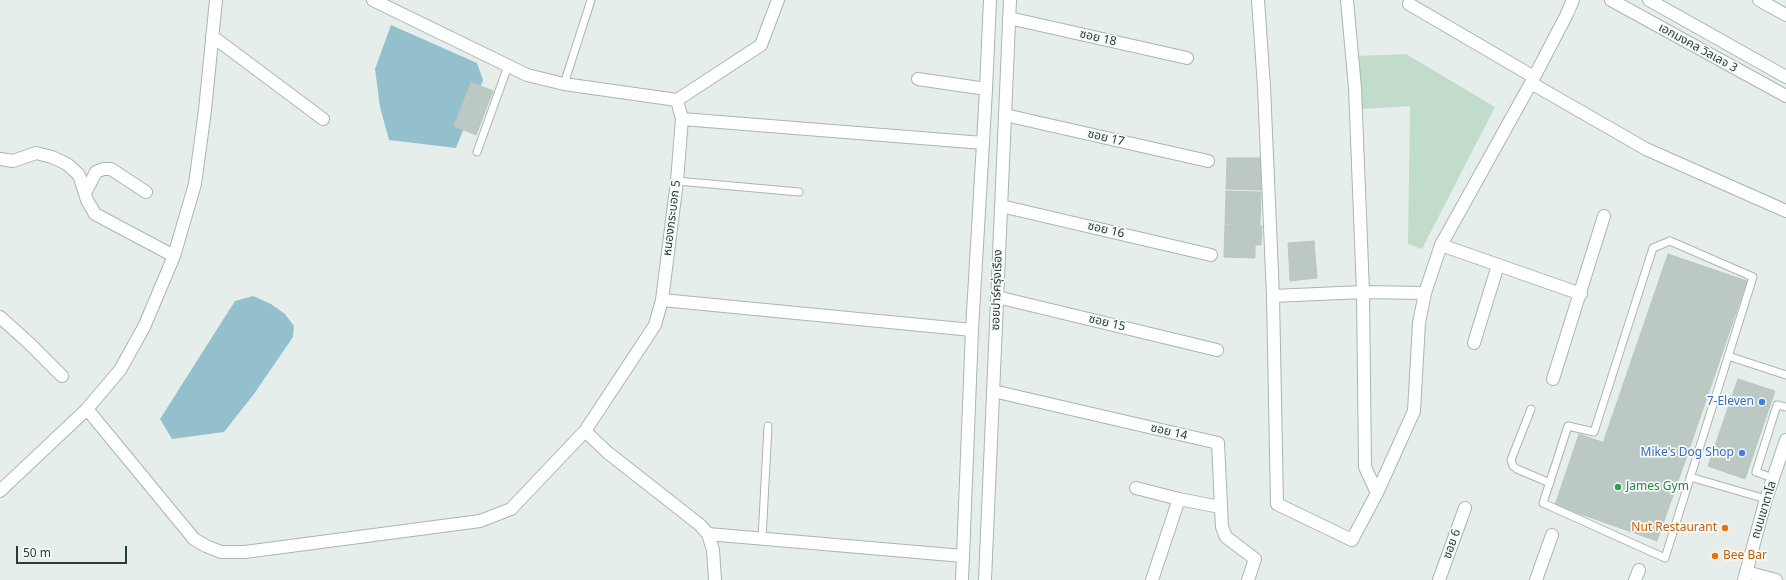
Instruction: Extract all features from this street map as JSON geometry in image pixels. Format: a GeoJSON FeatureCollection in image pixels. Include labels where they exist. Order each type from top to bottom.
{"type":"FeatureCollection","features":[{"type":"Feature","properties":{"kind":"street"},"geometry":{"type":"LineString","coordinates":[[0,491],[87,409],[120,370],[141,333],[174,256],[195,184],[205,110],[216,0]]}},
{"type":"Feature","properties":{"kind":"street"},"geometry":{"type":"LineString","coordinates":[[373,0],[527,75],[564,84],[677,100],[761,45],[778,0]]}},
{"type":"Feature","properties":{"kind":"street"},"geometry":{"type":"LineString","coordinates":[[962,580],[972,330],[990,0]]}},
{"type":"Feature","properties":{"kind":"street","name":"ซอยปาร์ครุ่งเรือง"},"geometry":{"type":"LineString","coordinates":[[985,580],[1010,0]]}},
{"type":"Feature","properties":{"kind":"street"},"geometry":{"type":"LineString","coordinates":[[1258,0],[1264,87],[1273,296],[1277,504],[1352,540],[1377,493],[1414,411],[1419,322],[1425,293],[1440,245],[1532,80],[1573,0]]}},
{"type":"Feature","properties":{"kind":"street"},"geometry":{"type":"LineString","coordinates":[[1347,0],[1355,88],[1362,292],[1365,466],[1377,493]]}},
{"type":"Feature","properties":{"kind":"street","name":"เอกมงคล วิลเลจ 3"},"geometry":{"type":"LineString","coordinates":[[1611,0],[1786,96]]}},
{"type":"Feature","properties":{"kind":"street","name":"เอกมงคล วิลเลจ 3"},"geometry":{"type":"LineString","coordinates":[[1649,0],[1786,77]]}},
{"type":"Feature","properties":{"kind":"street"},"geometry":{"type":"LineString","coordinates":[[1759,0],[1786,15]]}},
{"type":"Feature","properties":{"kind":"street"},"geometry":{"type":"LineString","coordinates":[[1409,4],[1646,148],[1701,175],[1786,211]]}},
{"type":"Feature","properties":{"kind":"street","name":"ซอย 18"},"geometry":{"type":"LineString","coordinates":[[1009,18],[1187,58]]}},
{"type":"Feature","properties":{"kind":"street"},"geometry":{"type":"LineString","coordinates":[[212,36],[323,119]]}},
{"type":"Feature","properties":{"kind":"street"},"geometry":{"type":"LineString","coordinates":[[918,79],[986,89]]}},
{"type":"Feature","properties":{"kind":"street","name":"หนองกระบอก 5"},"geometry":{"type":"LineString","coordinates":[[87,409],[194,539],[221,552],[246,552],[486,519],[511,509],[585,431],[655,325],[662,300],[677,181],[682,119],[677,100]]}},
{"type":"Feature","properties":{"kind":"street","name":"ซอย 17"},"geometry":{"type":"LineString","coordinates":[[1005,115],[1208,160]]}},
{"type":"Feature","properties":{"kind":"street"},"geometry":{"type":"LineString","coordinates":[[682,119],[983,143]]}},
{"type":"Feature","properties":{"kind":"street"},"geometry":{"type":"LineString","coordinates":[[0,158],[14,161],[36,153],[52,157],[67,164],[79,175],[85,193],[95,214],[174,256]]}},
{"type":"Feature","properties":{"kind":"street"},"geometry":{"type":"LineString","coordinates":[[85,193],[96,172],[103,169],[111,169],[146,192]]}},
{"type":"Feature","properties":{"kind":"street","name":"ซอย 16"},"geometry":{"type":"LineString","coordinates":[[1001,206],[1211,255]]}},
{"type":"Feature","properties":{"kind":"street"},"geometry":{"type":"LineString","coordinates":[[1553,379],[1581,294],[1604,216]]}},
{"type":"Feature","properties":{"kind":"street"},"geometry":{"type":"LineString","coordinates":[[1440,245],[1581,294]]}},
{"type":"Feature","properties":{"kind":"street"},"geometry":{"type":"LineString","coordinates":[[1474,343],[1498,265]]}},
{"type":"Feature","properties":{"kind":"street"},"geometry":{"type":"LineString","coordinates":[[1273,296],[1362,292],[1425,293]]}},
{"type":"Feature","properties":{"kind":"street","name":"ซอย 15"},"geometry":{"type":"LineString","coordinates":[[997,297],[1217,350]]}},
{"type":"Feature","properties":{"kind":"street"},"geometry":{"type":"LineString","coordinates":[[662,300],[972,330]]}},
{"type":"Feature","properties":{"kind":"street"},"geometry":{"type":"LineString","coordinates":[[0,316],[62,376]]}},
{"type":"Feature","properties":{"kind":"street","name":"ซอย 14"},"geometry":{"type":"LineString","coordinates":[[993,391],[1218,443],[1222,527],[1226,537],[1255,559],[1248,580]]}},
{"type":"Feature","properties":{"kind":"street"},"geometry":{"type":"LineString","coordinates":[[585,431],[607,452],[700,525],[708,534],[713,550],[715,580]]}},
{"type":"Feature","properties":{"kind":"street","name":"ถนนเขาตาโล"},"geometry":{"type":"LineString","coordinates":[[1745,576],[1766,499],[1786,440]]}},
{"type":"Feature","properties":{"kind":"street"},"geometry":{"type":"LineString","coordinates":[[1136,488],[1179,500],[1220,507]]}},
{"type":"Feature","properties":{"kind":"street"},"geometry":{"type":"LineString","coordinates":[[1152,580],[1179,500]]}},
{"type":"Feature","properties":{"kind":"street","name":"ซอย 6"},"geometry":{"type":"LineString","coordinates":[[1439,580],[1465,508]]}},
{"type":"Feature","properties":{"kind":"street"},"geometry":{"type":"LineString","coordinates":[[708,534],[963,556]]}},
{"type":"Feature","properties":{"kind":"street"},"geometry":{"type":"LineString","coordinates":[[1536,580],[1552,535]]}},
{"type":"Feature","properties":{"kind":"street"},"geometry":{"type":"LineString","coordinates":[[1745,576],[1776,580]]}},
{"type":"Feature","properties":{"kind":"lane"},"geometry":{"type":"LineString","coordinates":[[564,84],[591,0]]}},
{"type":"Feature","properties":{"kind":"lane"},"geometry":{"type":"LineString","coordinates":[[477,152],[508,66]]}},
{"type":"Feature","properties":{"kind":"lane"},"geometry":{"type":"LineString","coordinates":[[677,181],[799,192]]}},
{"type":"Feature","properties":{"kind":"lane"},"geometry":{"type":"LineString","coordinates":[[1670,241],[1753,277],[1728,356],[1665,558],[1543,503],[1568,426],[1594,432],[1653,248],[1670,241]]}},
{"type":"Feature","properties":{"kind":"lane"},"geometry":{"type":"LineString","coordinates":[[1728,356],[1786,375]]}},
{"type":"Feature","properties":{"kind":"lane"},"geometry":{"type":"LineString","coordinates":[[1773,478],[1756,472],[1778,405],[1786,407]]}},
{"type":"Feature","properties":{"kind":"lane"},"geometry":{"type":"LineString","coordinates":[[1531,409],[1511,460],[1513,466],[1517,469],[1550,482]]}},
{"type":"Feature","properties":{"kind":"lane"},"geometry":{"type":"LineString","coordinates":[[762,539],[768,426]]}},
{"type":"Feature","properties":{"kind":"lane"},"geometry":{"type":"LineString","coordinates":[[1690,476],[1766,499]]}},
{"type":"Feature","properties":{"kind":"green space"},"geometry":{"type":"Polygon","coordinates":[[[1406,54],[1495,107],[1422,249],[1408,244],[1410,106],[1362,109],[1359,56],[1406,54]]]}},
{"type":"Feature","properties":{"kind":"water"},"geometry":{"type":"Polygon","coordinates":[[[391,25],[477,63],[483,80],[456,148],[389,140],[380,107],[375,69],[391,25]]]}},
{"type":"Feature","properties":{"kind":"water"},"geometry":{"type":"Polygon","coordinates":[[[253,296],[271,304],[285,314],[294,326],[293,337],[254,394],[224,432],[172,439],[160,419],[235,301],[253,296]]]}},
{"type":"Feature","properties":{"kind":"building"},"geometry":{"type":"Polygon","coordinates":[[[471,82],[493,91],[476,135],[454,126],[471,82]]]}},
{"type":"Feature","properties":{"kind":"building"},"geometry":{"type":"Polygon","coordinates":[[[1227,158],[1261,158],[1261,190],[1226,189],[1227,158]]]}},
{"type":"Feature","properties":{"kind":"building"},"geometry":{"type":"Polygon","coordinates":[[[1226,191],[1261,192],[1260,225],[1225,224],[1226,191]]]}},
{"type":"Feature","properties":{"kind":"building"},"geometry":{"type":"Polygon","coordinates":[[[1225,225],[1262,226],[1261,245],[1255,245],[1255,258],[1224,257],[1225,225]]]}},
{"type":"Feature","properties":{"kind":"building"},"geometry":{"type":"Polygon","coordinates":[[[1314,241],[1317,278],[1290,281],[1288,243],[1314,241]]]}},
{"type":"Feature","properties":{"kind":"building"},"geometry":{"type":"Polygon","coordinates":[[[1668,254],[1747,281],[1682,470],[1603,443],[1668,254]]]}},
{"type":"Feature","properties":{"kind":"building"},"geometry":{"type":"Polygon","coordinates":[[[1738,379],[1775,391],[1745,479],[1708,466],[1738,379]]]}},
{"type":"Feature","properties":{"kind":"building","name":"James Gym"},"geometry":{"type":"Polygon","coordinates":[[[1579,434],[1682,470],[1657,541],[1555,505],[1579,434]]]}},
{"type":"Feature","properties":{"kind":"place","name":"7-Eleven"},"geometry":{"type":"Point","coordinates":[1762,402]}},
{"type":"Feature","properties":{"kind":"place","name":"Mike's Dog Shop"},"geometry":{"type":"Point","coordinates":[1742,453]}},
{"type":"Feature","properties":{"kind":"place","name":"James Gym"},"geometry":{"type":"Point","coordinates":[1618,487]}},
{"type":"Feature","properties":{"kind":"place","name":"Nut Restaurant"},"geometry":{"type":"Point","coordinates":[1725,528]}},
{"type":"Feature","properties":{"kind":"place","name":"Bee Bar"},"geometry":{"type":"Point","coordinates":[1715,556]}}]}
